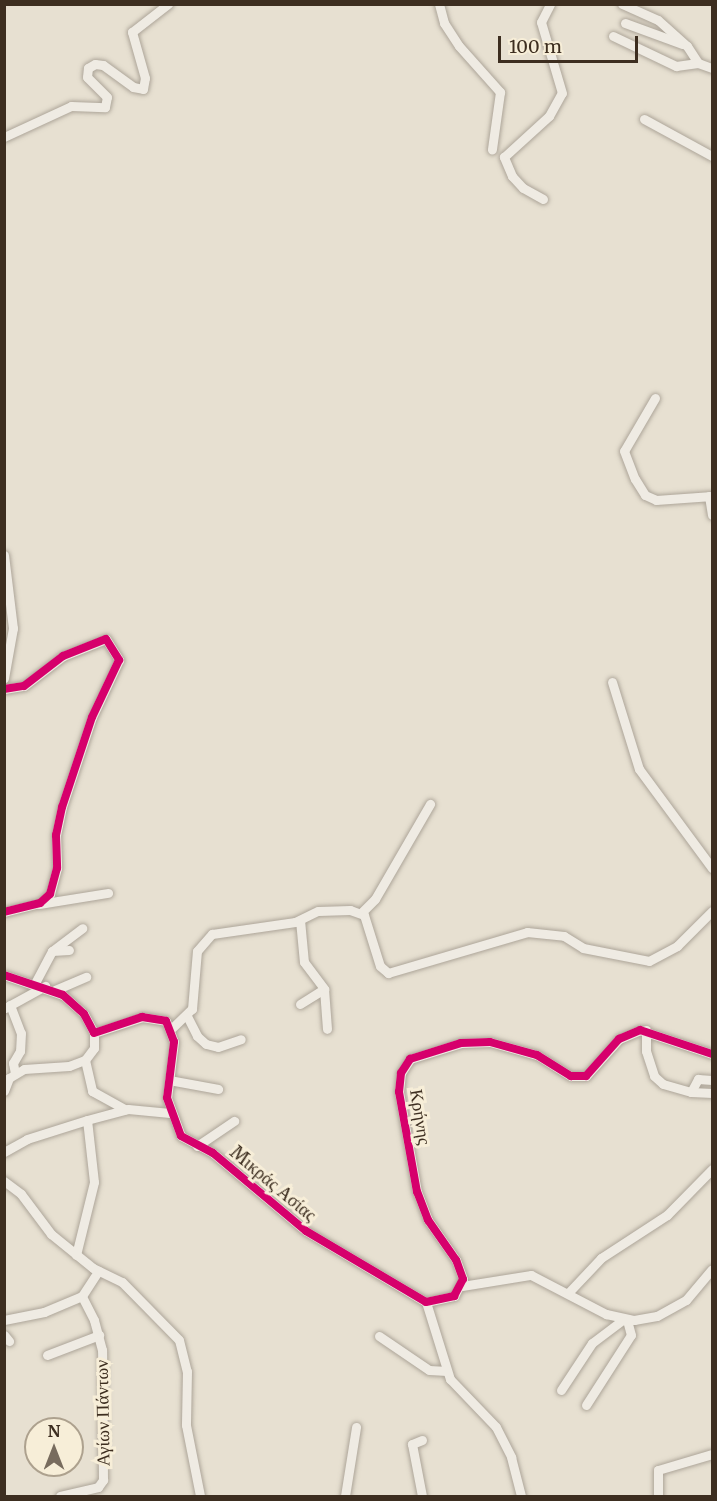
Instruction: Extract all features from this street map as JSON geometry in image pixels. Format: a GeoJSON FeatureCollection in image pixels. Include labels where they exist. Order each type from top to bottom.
{"type":"FeatureCollection","features":[{"type":"Feature","properties":{"kind":"street"},"geometry":{"type":"LineString","coordinates":[[4,137],[72,106],[105,107],[107,97],[87,77],[87,71],[95,64],[103,64],[133,87],[143,89],[145,78],[132,32],[168,4]]}},
{"type":"Feature","properties":{"kind":"street"},"geometry":{"type":"LineString","coordinates":[[439,4],[444,23],[459,46],[500,92],[492,149]]}},
{"type":"Feature","properties":{"kind":"street"},"geometry":{"type":"LineString","coordinates":[[543,199],[518,182],[504,157],[549,116],[562,93],[541,22],[550,4]]}},
{"type":"Feature","properties":{"kind":"street"},"geometry":{"type":"LineString","coordinates":[[622,4],[658,20],[687,46],[698,63]]}},
{"type":"Feature","properties":{"kind":"street"},"geometry":{"type":"LineString","coordinates":[[625,23],[687,46]]}},
{"type":"Feature","properties":{"kind":"street"},"geometry":{"type":"LineString","coordinates":[[613,36],[675,66],[698,63],[712,68]]}},
{"type":"Feature","properties":{"kind":"street"},"geometry":{"type":"LineString","coordinates":[[644,119],[712,156]]}},
{"type":"Feature","properties":{"kind":"street"},"geometry":{"type":"LineString","coordinates":[[655,398],[625,447],[626,463],[643,492],[652,500],[711,496],[712,515]]}},
{"type":"Feature","properties":{"kind":"street"},"geometry":{"type":"LineString","coordinates":[[4,555],[13,628],[4,678]]}},
{"type":"Feature","properties":{"kind":"street"},"geometry":{"type":"LineString","coordinates":[[4,689],[22,687],[63,656],[106,639],[119,660],[92,717],[62,807],[52,889],[46,899],[34,904]]}},
{"type":"Feature","properties":{"kind":"street"},"geometry":{"type":"LineString","coordinates":[[612,682],[639,769],[712,868]]}},
{"type":"Feature","properties":{"kind":"street"},"geometry":{"type":"LineString","coordinates":[[94,1033],[149,1016],[164,1020],[172,1028],[187,1016],[194,1006],[198,951],[205,938],[300,920],[318,911],[362,912],[375,899],[430,804]]}},
{"type":"Feature","properties":{"kind":"street"},"geometry":{"type":"LineString","coordinates":[[4,902],[8,911],[34,904],[108,893]]}},
{"type":"Feature","properties":{"kind":"street"},"geometry":{"type":"LineString","coordinates":[[362,912],[380,966],[388,973],[527,932],[564,936],[583,948],[649,961],[677,946],[712,911]]}},
{"type":"Feature","properties":{"kind":"street"},"geometry":{"type":"LineString","coordinates":[[300,920],[304,962],[324,989],[327,1029]]}},
{"type":"Feature","properties":{"kind":"street"},"geometry":{"type":"LineString","coordinates":[[4,1091],[15,1073],[13,1063],[20,1051],[21,1033],[7,1007],[40,985],[52,951],[82,928]]}},
{"type":"Feature","properties":{"kind":"street"},"geometry":{"type":"LineString","coordinates":[[52,951],[69,950]]}},
{"type":"Feature","properties":{"kind":"street"},"geometry":{"type":"LineString","coordinates":[[4,975],[55,990],[77,1006],[94,1033],[94,1048],[85,1060],[15,1073]]}},
{"type":"Feature","properties":{"kind":"street"},"geometry":{"type":"LineString","coordinates":[[55,990],[86,976]]}},
{"type":"Feature","properties":{"kind":"street"},"geometry":{"type":"LineString","coordinates":[[300,1004],[324,989]]}},
{"type":"Feature","properties":{"kind":"street"},"geometry":{"type":"LineString","coordinates":[[187,1016],[196,1036],[211,1046],[241,1039]]}},
{"type":"Feature","properties":{"kind":"street","name":"Μικράς Ασίας"},"geometry":{"type":"LineString","coordinates":[[172,1028],[170,1113],[182,1136],[213,1153],[298,1226],[392,1285],[426,1302]]}},
{"type":"Feature","properties":{"kind":"street"},"geometry":{"type":"LineString","coordinates":[[712,1054],[646,1030],[646,1051],[654,1076],[663,1084],[691,1092],[712,1093]]}},
{"type":"Feature","properties":{"kind":"street","name":"Κρήνης"},"geometry":{"type":"LineString","coordinates":[[462,1286],[459,1265],[428,1220],[417,1192],[400,1101],[400,1078],[406,1063],[422,1053],[467,1042],[490,1042],[537,1055],[571,1076],[586,1076],[619,1039],[632,1031],[646,1030]]}},
{"type":"Feature","properties":{"kind":"street"},"geometry":{"type":"LineString","coordinates":[[85,1060],[93,1093],[125,1109]]}},
{"type":"Feature","properties":{"kind":"street"},"geometry":{"type":"LineString","coordinates":[[691,1092],[698,1079],[712,1080]]}},
{"type":"Feature","properties":{"kind":"street"},"geometry":{"type":"LineString","coordinates":[[169,1080],[218,1089]]}},
{"type":"Feature","properties":{"kind":"street"},"geometry":{"type":"LineString","coordinates":[[4,1152],[27,1138],[125,1109],[170,1113]]}},
{"type":"Feature","properties":{"kind":"street"},"geometry":{"type":"LineString","coordinates":[[76,1256],[94,1182],[87,1120]]}},
{"type":"Feature","properties":{"kind":"street"},"geometry":{"type":"LineString","coordinates":[[198,1146],[234,1121]]}},
{"type":"Feature","properties":{"kind":"street"},"geometry":{"type":"LineString","coordinates":[[568,1292],[601,1258],[667,1215],[712,1169]]}},
{"type":"Feature","properties":{"kind":"street"},"geometry":{"type":"LineString","coordinates":[[4,1181],[19,1191],[51,1234],[76,1256],[98,1271],[126,1285],[182,1345],[187,1371],[186,1425],[200,1497]]}},
{"type":"Feature","properties":{"kind":"street"},"geometry":{"type":"LineString","coordinates":[[561,1390],[592,1343],[625,1320],[652,1317],[673,1307],[698,1289],[712,1269]]}},
{"type":"Feature","properties":{"kind":"street"},"geometry":{"type":"LineString","coordinates":[[4,1320],[44,1312],[82,1296],[98,1271]]}},
{"type":"Feature","properties":{"kind":"street"},"geometry":{"type":"LineString","coordinates":[[521,1497],[511,1457],[496,1426],[455,1386],[447,1371],[426,1302],[452,1297],[462,1286],[527,1275],[625,1320],[631,1335],[586,1405]]}},
{"type":"Feature","properties":{"kind":"street","name":"Αγίων Πάντων"},"geometry":{"type":"LineString","coordinates":[[60,1497],[98,1487],[103,1480],[100,1428],[104,1375],[99,1335],[82,1296]]}},
{"type":"Feature","properties":{"kind":"street"},"geometry":{"type":"LineString","coordinates":[[47,1355],[99,1335]]}},
{"type":"Feature","properties":{"kind":"street"},"geometry":{"type":"LineString","coordinates":[[380,1336],[429,1370],[447,1371]]}},
{"type":"Feature","properties":{"kind":"street"},"geometry":{"type":"LineString","coordinates":[[345,1497],[356,1428]]}},
{"type":"Feature","properties":{"kind":"street"},"geometry":{"type":"LineString","coordinates":[[422,1440],[412,1444],[422,1497]]}},
{"type":"Feature","properties":{"kind":"street"},"geometry":{"type":"LineString","coordinates":[[658,1497],[658,1470],[712,1454]]}},
{"type":"Feature","properties":{"kind":"cycle path"},"geometry":{"type":"LineString","coordinates":[[4,689],[24,686],[63,656],[106,639],[119,660],[92,717],[62,807],[56,835],[57,868],[50,894],[40,903],[4,912]]}},
{"type":"Feature","properties":{"kind":"cycle path"},"geometry":{"type":"LineString","coordinates":[[4,975],[63,995],[84,1014],[94,1033],[142,1017],[166,1021],[174,1042],[167,1098],[181,1136],[213,1153],[306,1231],[426,1302],[454,1296],[463,1279],[456,1260],[428,1220],[417,1192],[399,1092],[401,1073],[410,1059],[461,1043],[490,1042],[537,1055],[571,1076],[586,1076],[619,1039],[640,1030],[712,1054]]}}]}
